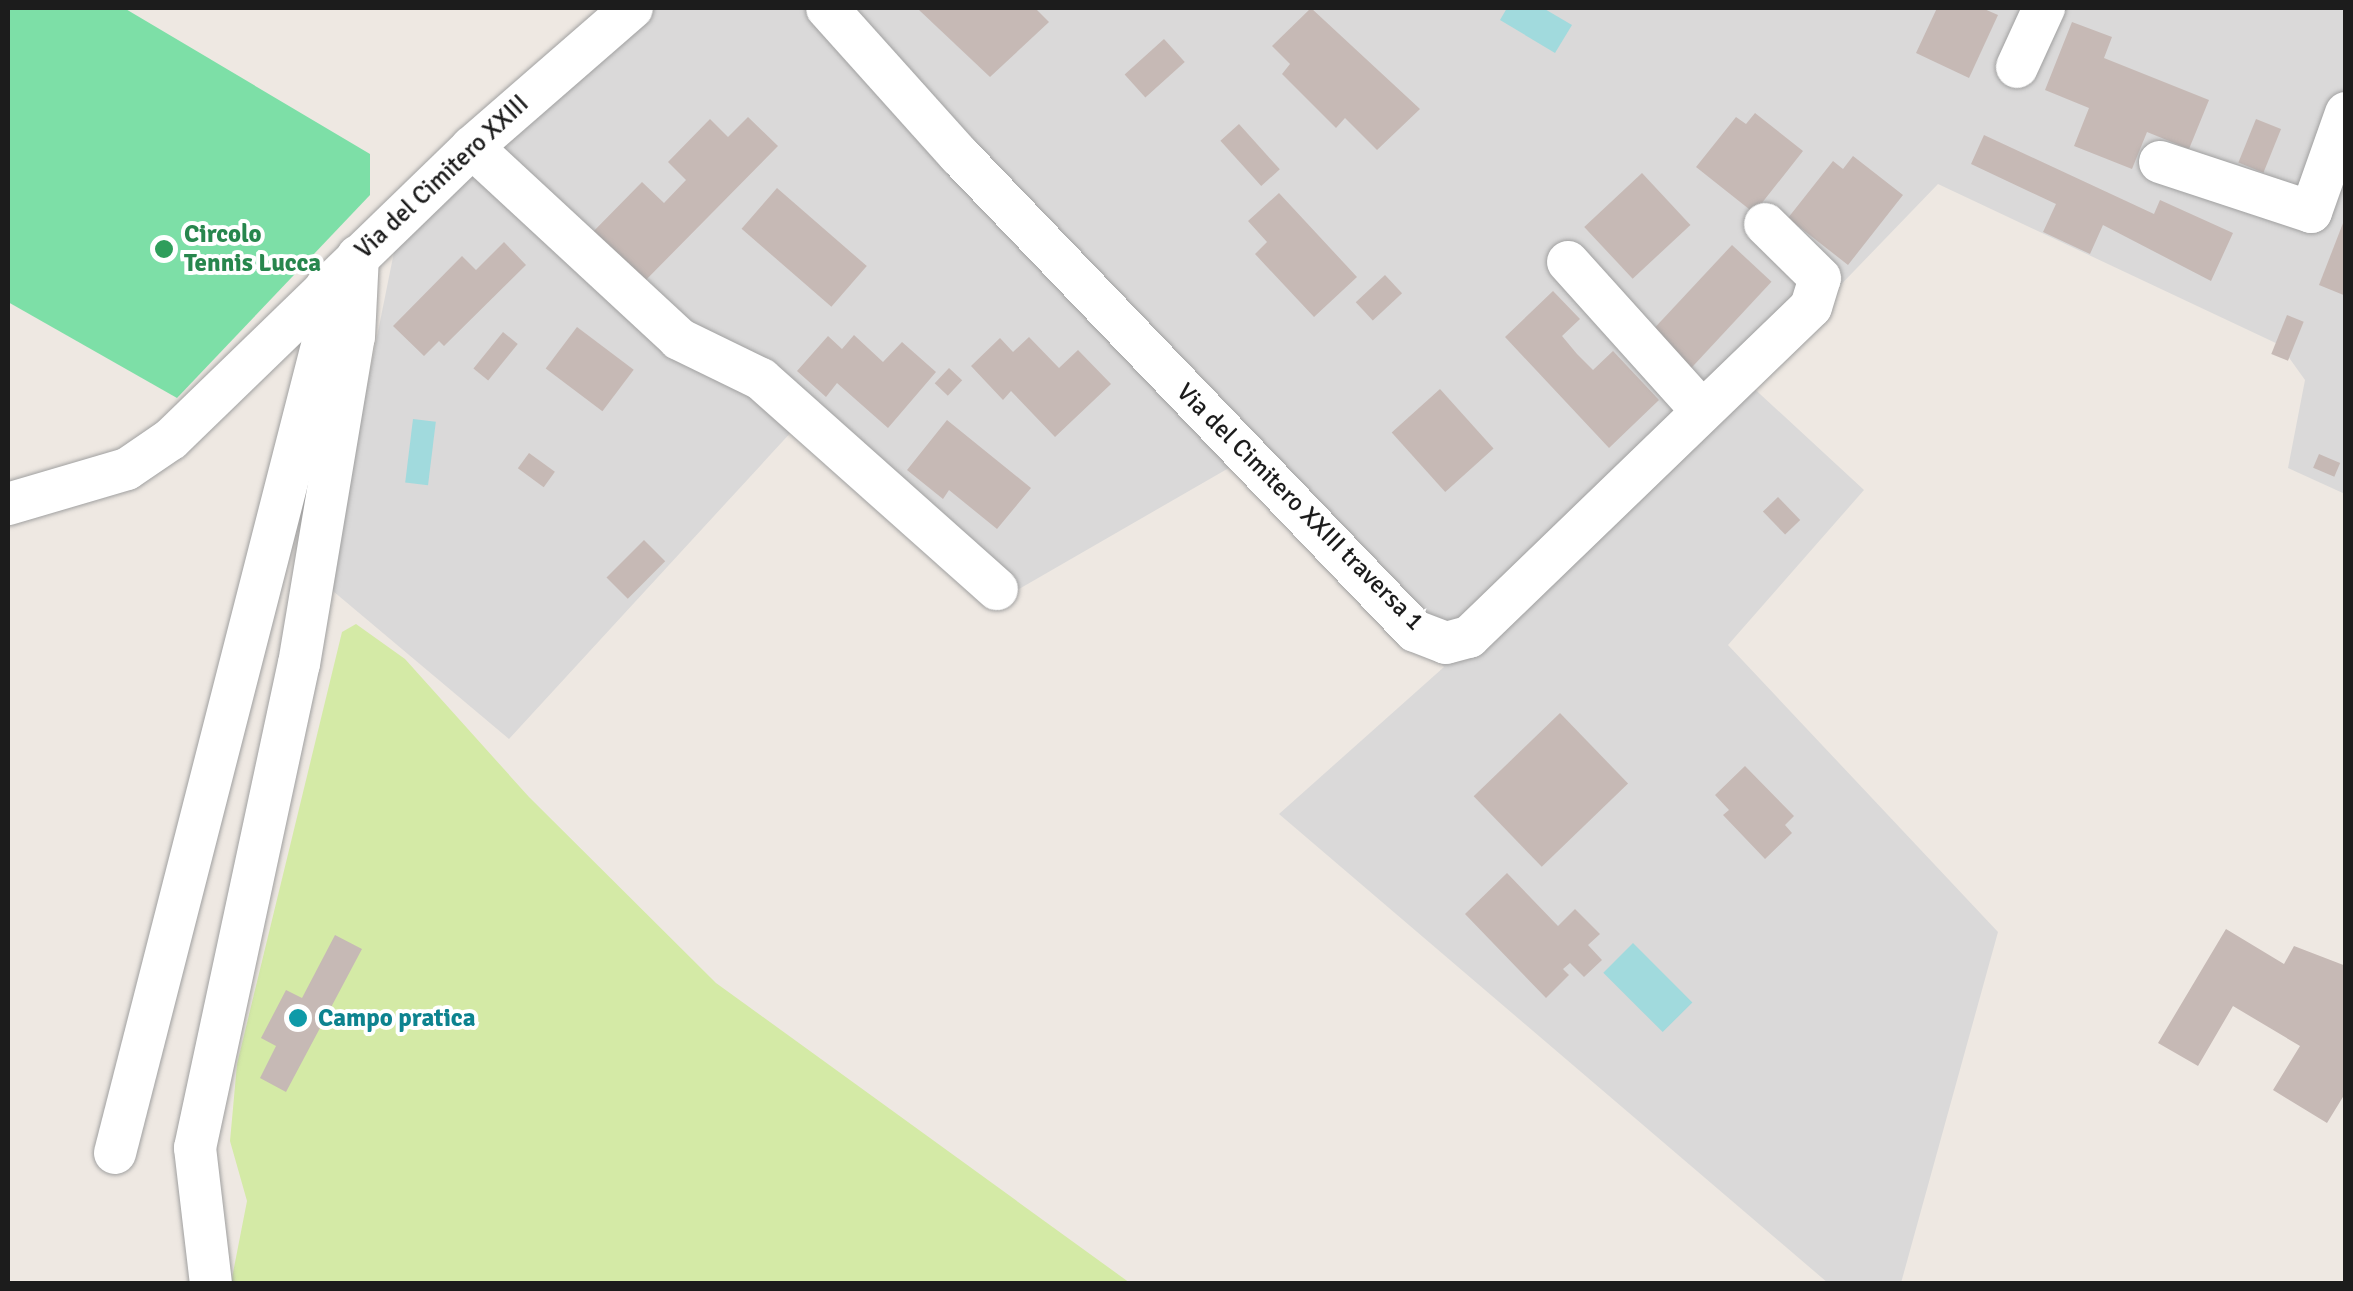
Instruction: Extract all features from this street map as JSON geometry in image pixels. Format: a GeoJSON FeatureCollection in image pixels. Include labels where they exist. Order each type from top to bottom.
{"type":"FeatureCollection","features":[{"type":"Feature","properties":{"kind":"street","name":"Via del Cimitero XXIII"},"geometry":{"type":"LineString","coordinates":[[8,504],[126,468],[171,439],[472,147],[632,8]]}},
{"type":"Feature","properties":{"kind":"street","name":"Via del Cimitero XXIII traversa 1"},"geometry":{"type":"LineString","coordinates":[[827,8],[959,155],[1415,631],[1446,643],[1468,637],[1811,307],[1820,278],[1766,224]]}},
{"type":"Feature","properties":{"kind":"street"},"geometry":{"type":"LineString","coordinates":[[2017,67],[2044,8]]}},
{"type":"Feature","properties":{"kind":"street"},"geometry":{"type":"LineString","coordinates":[[2160,162],[2311,212],[2346,113]]}},
{"type":"Feature","properties":{"kind":"street"},"geometry":{"type":"LineString","coordinates":[[472,147],[679,338],[761,379],[997,589]]}},
{"type":"Feature","properties":{"kind":"street"},"geometry":{"type":"LineString","coordinates":[[211,1284],[195,1148],[299,664],[354,337],[358,256]]}},
{"type":"Feature","properties":{"kind":"street"},"geometry":{"type":"LineString","coordinates":[[1568,262],[1702,411]]}},
{"type":"Feature","properties":{"kind":"street"},"geometry":{"type":"LineString","coordinates":[[115,1153],[326,330],[326,287]]}},
{"type":"Feature","properties":{"kind":"shaded area"},"geometry":{"type":"Polygon","coordinates":[[[648,8],[2345,8],[2345,494],[2288,468],[2305,380],[2280,345],[1938,184],[1747,382],[1864,490],[1728,645],[1998,932],[1901,1283],[1828,1283],[1279,814],[1444,667],[1241,461],[998,601],[794,429],[509,739],[327,586],[394,252],[585,57],[648,8]]]}},
{"type":"Feature","properties":{"kind":"green space","name":"Circolo Tennis Lucca"},"geometry":{"type":"Polygon","coordinates":[[[8,8],[124,8],[370,154],[370,195],[177,398],[8,302],[8,8]]]}},
{"type":"Feature","properties":{"kind":"green space"},"geometry":{"type":"Polygon","coordinates":[[[356,624],[405,659],[529,797],[716,983],[1130,1283],[231,1283],[247,1201],[230,1141],[237,1064],[342,632],[356,624]]]}},
{"type":"Feature","properties":{"kind":"water"},"geometry":{"type":"Polygon","coordinates":[[[1507,8],[1543,8],[1572,25],[1555,53],[1500,20],[1507,8]]]}},
{"type":"Feature","properties":{"kind":"water"},"geometry":{"type":"Polygon","coordinates":[[[413,419],[436,422],[428,485],[405,483],[413,419]]]}},
{"type":"Feature","properties":{"kind":"water"},"geometry":{"type":"Polygon","coordinates":[[[1633,943],[1692,1002],[1663,1032],[1603,973],[1633,943]]]}},
{"type":"Feature","properties":{"kind":"building"},"geometry":{"type":"Polygon","coordinates":[[[1035,8],[1049,22],[990,77],[919,10],[1035,8]]]}},
{"type":"Feature","properties":{"kind":"building"},"geometry":{"type":"Polygon","coordinates":[[[1311,8],[1420,109],[1377,150],[1345,118],[1336,128],[1282,74],[1290,64],[1272,46],[1311,8]]]}},
{"type":"Feature","properties":{"kind":"building"},"geometry":{"type":"Polygon","coordinates":[[[1937,8],[1982,8],[1998,15],[1969,78],[1916,53],[1937,8]]]}},
{"type":"Feature","properties":{"kind":"building"},"geometry":{"type":"Polygon","coordinates":[[[2072,22],[2112,37],[2104,58],[2209,100],[2189,149],[2147,132],[2132,169],[2074,146],[2089,108],[2045,90],[2072,22]]]}},
{"type":"Feature","properties":{"kind":"building"},"geometry":{"type":"Polygon","coordinates":[[[1164,39],[1185,62],[1145,98],[1125,74],[1164,39]]]}},
{"type":"Feature","properties":{"kind":"building"},"geometry":{"type":"Polygon","coordinates":[[[1755,113],[1803,151],[1754,213],[1696,167],[1736,117],[1746,124],[1755,113]]]}},
{"type":"Feature","properties":{"kind":"building"},"geometry":{"type":"Polygon","coordinates":[[[748,117],[778,146],[638,288],[587,238],[642,182],[664,203],[686,180],[668,162],[710,119],[728,137],[748,117]]]}},
{"type":"Feature","properties":{"kind":"building"},"geometry":{"type":"Polygon","coordinates":[[[2256,119],[2281,129],[2263,173],[2238,163],[2256,119]]]}},
{"type":"Feature","properties":{"kind":"building"},"geometry":{"type":"Polygon","coordinates":[[[1239,124],[1280,169],[1261,186],[1220,141],[1239,124]]]}},
{"type":"Feature","properties":{"kind":"building"},"geometry":{"type":"Polygon","coordinates":[[[1984,135],[2154,214],[2160,200],[2233,233],[2211,281],[2103,225],[2090,254],[2043,232],[2056,204],[1971,164],[1984,135]]]}},
{"type":"Feature","properties":{"kind":"building"},"geometry":{"type":"Polygon","coordinates":[[[1853,156],[1903,195],[1848,265],[1788,218],[1833,161],[1843,169],[1853,156]]]}},
{"type":"Feature","properties":{"kind":"building"},"geometry":{"type":"Polygon","coordinates":[[[1642,173],[1690,225],[1633,279],[1584,227],[1642,173]]]}},
{"type":"Feature","properties":{"kind":"building"},"geometry":{"type":"Polygon","coordinates":[[[777,188],[867,266],[831,307],[742,229],[777,188]]]}},
{"type":"Feature","properties":{"kind":"building"},"geometry":{"type":"Polygon","coordinates":[[[1279,193],[1357,277],[1314,317],[1255,254],[1267,242],[1248,221],[1279,193]]]}},
{"type":"Feature","properties":{"kind":"building"},"geometry":{"type":"Polygon","coordinates":[[[2346,218],[2346,296],[2319,285],[2346,218]]]}},
{"type":"Feature","properties":{"kind":"building"},"geometry":{"type":"Polygon","coordinates":[[[504,242],[526,265],[444,346],[439,341],[424,356],[393,326],[462,256],[476,270],[504,242]]]}},
{"type":"Feature","properties":{"kind":"building"},"geometry":{"type":"Polygon","coordinates":[[[1732,245],[1771,282],[1691,368],[1652,331],[1732,245]]]}},
{"type":"Feature","properties":{"kind":"building"},"geometry":{"type":"Polygon","coordinates":[[[1385,275],[1402,293],[1373,321],[1356,302],[1385,275]]]}},
{"type":"Feature","properties":{"kind":"building"},"geometry":{"type":"Polygon","coordinates":[[[1553,291],[1580,319],[1562,336],[1577,354],[1593,370],[1613,351],[1659,400],[1609,448],[1505,337],[1553,291]]]}},
{"type":"Feature","properties":{"kind":"building"},"geometry":{"type":"Polygon","coordinates":[[[2287,315],[2304,322],[2288,361],[2271,354],[2287,315]]]}},
{"type":"Feature","properties":{"kind":"building"},"geometry":{"type":"Polygon","coordinates":[[[577,327],[634,370],[602,411],[546,369],[577,327]]]}},
{"type":"Feature","properties":{"kind":"building"},"geometry":{"type":"Polygon","coordinates":[[[503,332],[518,344],[488,380],[473,369],[503,332]]]}},
{"type":"Feature","properties":{"kind":"building"},"geometry":{"type":"Polygon","coordinates":[[[854,335],[883,362],[902,342],[936,372],[888,428],[837,383],[826,397],[797,371],[828,336],[842,349],[854,335]]]}},
{"type":"Feature","properties":{"kind":"building"},"geometry":{"type":"Polygon","coordinates":[[[1029,337],[1059,368],[1078,350],[1111,384],[1055,437],[1011,391],[1003,400],[971,366],[1000,338],[1013,352],[1029,337]]]}},
{"type":"Feature","properties":{"kind":"building"},"geometry":{"type":"Polygon","coordinates":[[[949,368],[962,380],[948,396],[935,383],[949,368]]]}},
{"type":"Feature","properties":{"kind":"building"},"geometry":{"type":"Polygon","coordinates":[[[1440,389],[1494,448],[1445,492],[1392,432],[1440,389]]]}},
{"type":"Feature","properties":{"kind":"building"},"geometry":{"type":"Polygon","coordinates":[[[947,420],[1031,488],[997,529],[949,490],[943,499],[907,470],[947,420]]]}},
{"type":"Feature","properties":{"kind":"building"},"geometry":{"type":"Polygon","coordinates":[[[529,453],[555,472],[544,487],[518,468],[529,453]]]}},
{"type":"Feature","properties":{"kind":"building"},"geometry":{"type":"Polygon","coordinates":[[[2319,454],[2340,463],[2334,477],[2313,468],[2319,454]]]}},
{"type":"Feature","properties":{"kind":"building"},"geometry":{"type":"Polygon","coordinates":[[[1778,497],[1800,520],[1785,535],[1763,512],[1778,497]]]}},
{"type":"Feature","properties":{"kind":"building"},"geometry":{"type":"Polygon","coordinates":[[[644,540],[665,561],[628,599],[607,577],[644,540]]]}},
{"type":"Feature","properties":{"kind":"building"},"geometry":{"type":"Polygon","coordinates":[[[1560,713],[1628,783],[1542,867],[1474,796],[1560,713]]]}},
{"type":"Feature","properties":{"kind":"building"},"geometry":{"type":"Polygon","coordinates":[[[1745,766],[1794,816],[1785,825],[1792,833],[1765,859],[1723,815],[1729,810],[1715,795],[1745,766]]]}},
{"type":"Feature","properties":{"kind":"building"},"geometry":{"type":"Polygon","coordinates":[[[1507,873],[1558,926],[1575,909],[1600,934],[1588,945],[1602,960],[1584,977],[1570,963],[1563,969],[1569,975],[1546,998],[1465,914],[1507,873]]]}},
{"type":"Feature","properties":{"kind":"building"},"geometry":{"type":"Polygon","coordinates":[[[2226,929],[2284,964],[2294,946],[2346,966],[2346,1092],[2327,1123],[2273,1090],[2300,1046],[2233,1006],[2198,1066],[2158,1043],[2226,929]]]}},
{"type":"Feature","properties":{"kind":"building","name":"Campo pratica"},"geometry":{"type":"Polygon","coordinates":[[[335,935],[362,949],[286,1092],[260,1078],[276,1046],[261,1038],[286,990],[302,998],[335,935]]]}},
{"type":"Feature","properties":{"kind":"place","name":"Circolo Tennis Lucca"},"geometry":{"type":"Point","coordinates":[164,249]}},
{"type":"Feature","properties":{"kind":"place","name":"Campo pratica"},"geometry":{"type":"Point","coordinates":[298,1018]}}]}
